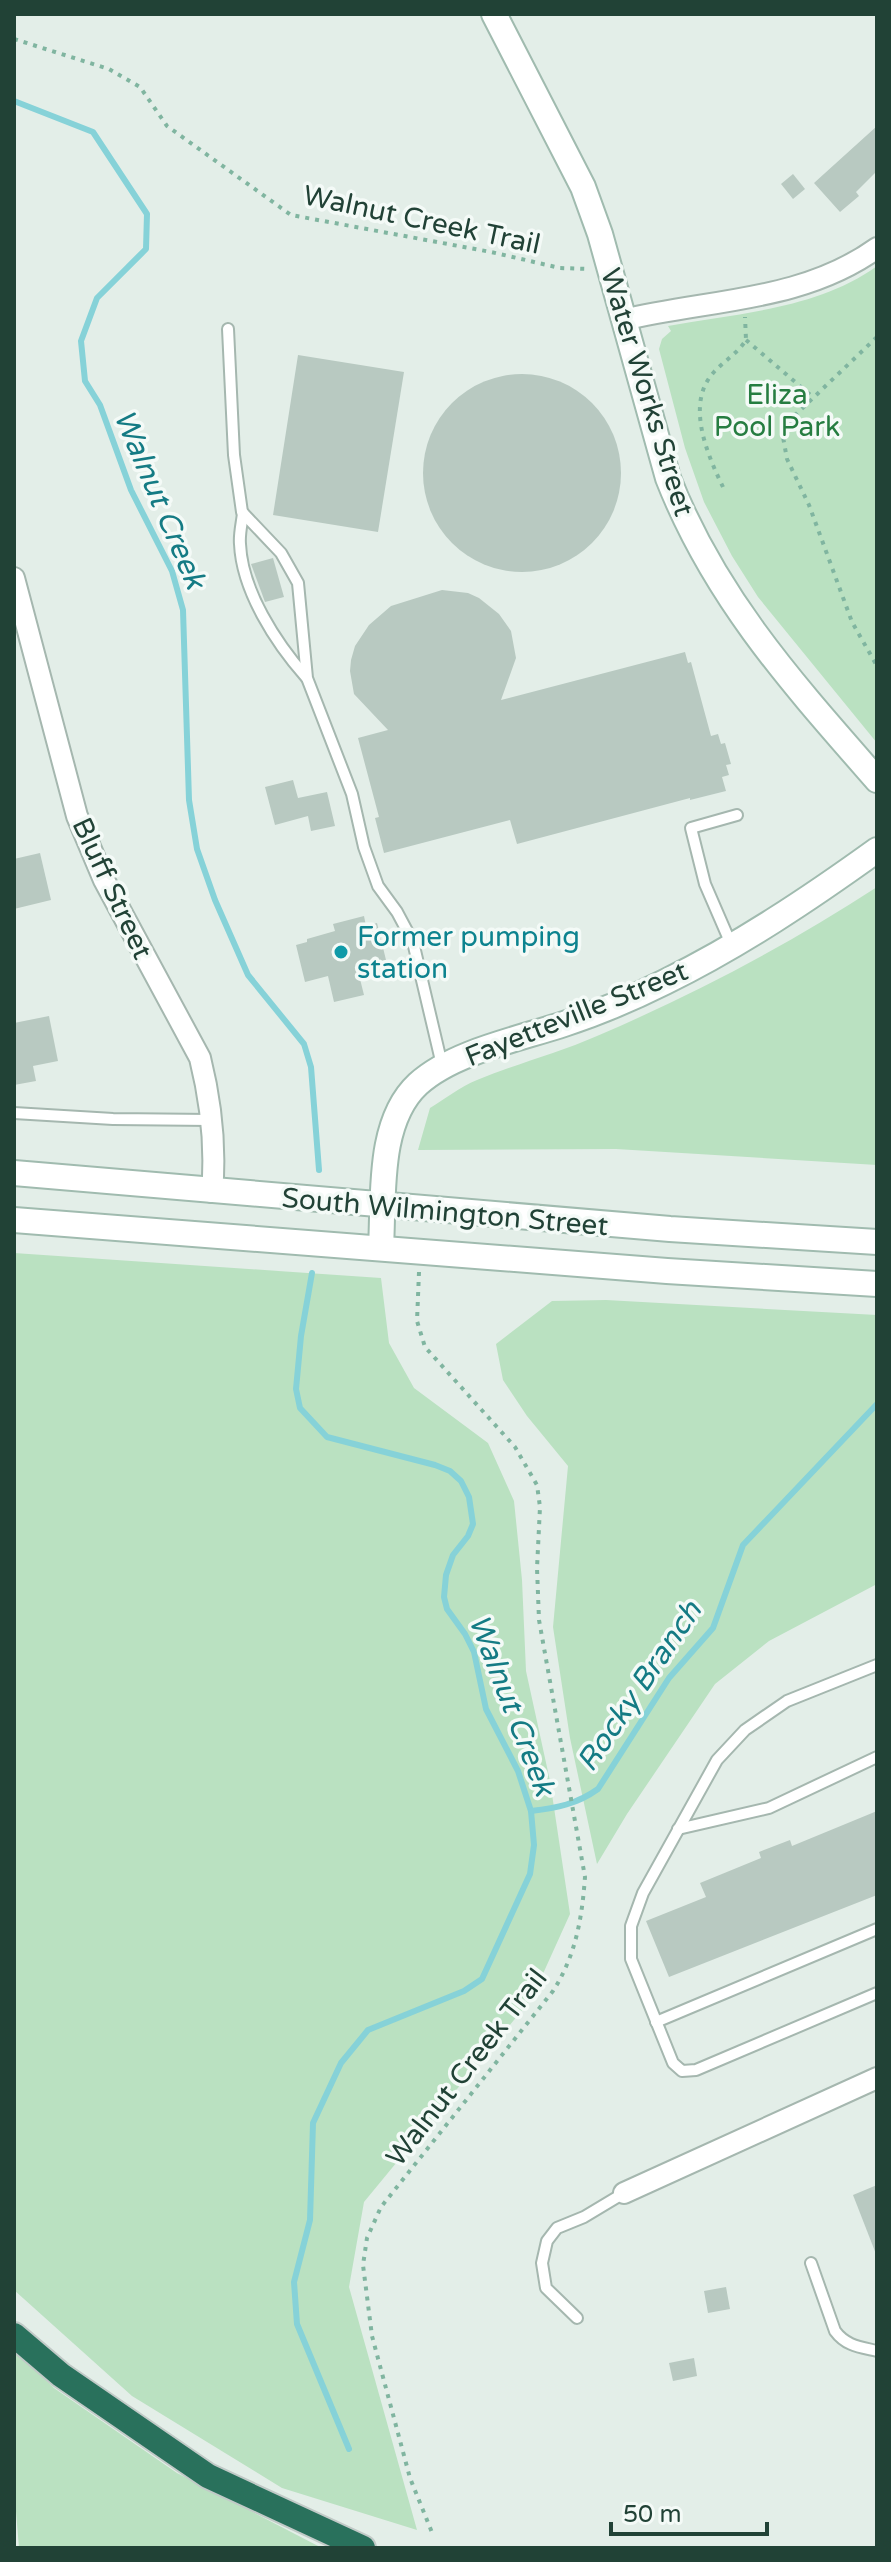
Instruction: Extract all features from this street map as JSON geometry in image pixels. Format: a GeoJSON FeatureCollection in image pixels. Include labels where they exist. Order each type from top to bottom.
{"type":"FeatureCollection","features":[{"type":"Feature","properties":{"kind":"highway"},"geometry":{"type":"LineString","coordinates":[[14,2335],[61,2375],[208,2476],[363,2548]]}},
{"type":"Feature","properties":{"kind":"main road","name":"Water Works Street"},"geometry":{"type":"LineString","coordinates":[[494,14],[583,187],[600,234],[668,478],[683,516],[728,597],[759,640],[877,780]]}},
{"type":"Feature","properties":{"kind":"main road","name":"Fayetteville Street"},"geometry":{"type":"LineString","coordinates":[[381,1247],[388,1154],[395,1120],[417,1085],[443,1067],[582,1017],[664,982],[802,904],[877,850]]}},
{"type":"Feature","properties":{"kind":"main road","name":"South Wilmington Street"},"geometry":{"type":"LineString","coordinates":[[14,1173],[212,1192],[877,1242]]}},
{"type":"Feature","properties":{"kind":"main road","name":"South Wilmington Street"},"geometry":{"type":"LineString","coordinates":[[14,1220],[667,1271],[877,1284]]}},
{"type":"Feature","properties":{"kind":"street"},"geometry":{"type":"LineString","coordinates":[[623,320],[799,287],[843,271],[877,248]]}},
{"type":"Feature","properties":{"kind":"street","name":"Bluff Street"},"geometry":{"type":"LineString","coordinates":[[14,579],[77,816],[104,880],[200,1058],[208,1090],[215,1163],[212,1192]]}},
{"type":"Feature","properties":{"kind":"street"},"geometry":{"type":"LineString","coordinates":[[624,2193],[877,2078]]}},
{"type":"Feature","properties":{"kind":"lane"},"geometry":{"type":"LineString","coordinates":[[228,329],[234,455],[243,513],[240,545],[252,592],[280,647],[307,678]]}},
{"type":"Feature","properties":{"kind":"lane"},"geometry":{"type":"LineString","coordinates":[[243,513],[281,553],[298,583],[307,678],[352,794],[364,847],[378,886],[413,942],[443,1067]]}},
{"type":"Feature","properties":{"kind":"lane"},"geometry":{"type":"LineString","coordinates":[[732,946],[705,884],[691,828],[737,815]]}},
{"type":"Feature","properties":{"kind":"lane"},"geometry":{"type":"LineString","coordinates":[[14,1113],[113,1119],[211,1120]]}},
{"type":"Feature","properties":{"kind":"lane"},"geometry":{"type":"LineString","coordinates":[[877,1665],[787,1701],[745,1730],[717,1760],[643,1893],[630,1940],[631,1959],[656,2022],[673,2063],[682,2071],[691,2071],[877,1993]]}},
{"type":"Feature","properties":{"kind":"lane"},"geometry":{"type":"LineString","coordinates":[[678,1829],[769,1808],[877,1757]]}},
{"type":"Feature","properties":{"kind":"lane"},"geometry":{"type":"LineString","coordinates":[[656,2022],[877,1929]]}},
{"type":"Feature","properties":{"kind":"lane"},"geometry":{"type":"LineString","coordinates":[[577,2318],[546,2288],[542,2263],[547,2241],[557,2228],[584,2217],[624,2193]]}},
{"type":"Feature","properties":{"kind":"lane"},"geometry":{"type":"LineString","coordinates":[[811,2263],[841,2340],[877,2351]]}},
{"type":"Feature","properties":{"kind":"path","name":"Walnut Creek Trail"},"geometry":{"type":"LineString","coordinates":[[14,39],[109,69],[140,87],[167,126],[291,215],[560,268],[590,270]]}},
{"type":"Feature","properties":{"kind":"path"},"geometry":{"type":"LineString","coordinates":[[741,299],[746,340],[814,398]]}},
{"type":"Feature","properties":{"kind":"path"},"geometry":{"type":"LineString","coordinates":[[877,337],[791,419],[785,428],[783,448],[815,518],[852,622],[877,666]]}},
{"type":"Feature","properties":{"kind":"path"},"geometry":{"type":"LineString","coordinates":[[723,487],[710,461],[701,397],[705,383],[746,340]]}},
{"type":"Feature","properties":{"kind":"path","name":"Walnut Creek Trail"},"geometry":{"type":"LineString","coordinates":[[419,1270],[417,1321],[425,1347],[515,1447],[537,1485],[540,1507],[537,1603],[585,1877],[583,1912],[567,1968],[553,1991],[381,2207],[367,2238],[363,2265],[372,2336],[410,2478],[433,2535]]}},
{"type":"Feature","properties":{"kind":"green space","name":"Eliza Pool Park"},"geometry":{"type":"Polygon","coordinates":[[[877,266],[877,743],[758,597],[732,556],[704,502],[685,448],[659,349],[662,339],[671,331],[668,326],[749,313],[803,300],[829,292],[877,266]]]}},
{"type":"Feature","properties":{"kind":"green space"},"geometry":{"type":"Polygon","coordinates":[[[877,887],[877,1165],[616,1149],[418,1150],[430,1108],[465,1086],[582,1042],[670,1003],[775,949],[877,887]]]}},
{"type":"Feature","properties":{"kind":"green space"},"geometry":{"type":"Polygon","coordinates":[[[14,1253],[381,1278],[389,1343],[414,1388],[488,1443],[514,1501],[522,1580],[526,1671],[550,1781],[570,1914],[532,1998],[364,2202],[349,2287],[417,2530],[282,2488],[132,2396],[14,2290],[14,1253]]]}},
{"type":"Feature","properties":{"kind":"green space"},"geometry":{"type":"Polygon","coordinates":[[[606,1300],[877,1315],[877,1584],[769,1641],[715,1684],[597,1864],[570,1738],[553,1627],[568,1466],[527,1416],[503,1380],[496,1344],[552,1301],[606,1300]]]}},
{"type":"Feature","properties":{"kind":"green space"},"geometry":{"type":"Polygon","coordinates":[[[14,2350],[54,2388],[177,2473],[322,2548],[19,2548],[14,2487],[14,2350]]]}},
{"type":"Feature","properties":{"kind":"building"},"geometry":{"type":"Polygon","coordinates":[[[877,126],[877,171],[856,192],[859,196],[840,212],[814,183],[877,126]]]}},
{"type":"Feature","properties":{"kind":"building"},"geometry":{"type":"Polygon","coordinates":[[[793,174],[805,189],[793,199],[781,184],[793,174]]]}},
{"type":"Feature","properties":{"kind":"building"},"geometry":{"type":"Polygon","coordinates":[[[298,355],[404,372],[378,532],[273,515],[298,355]]]}},
{"type":"Feature","properties":{"kind":"building"},"geometry":{"type":"Polygon","coordinates":[[[522,374],[560,382],[592,403],[613,435],[621,473],[613,511],[592,543],[560,564],[522,572],[484,564],[452,543],[431,511],[423,473],[431,435],[452,403],[484,382],[522,374]]]}},
{"type":"Feature","properties":{"kind":"building"},"geometry":{"type":"Polygon","coordinates":[[[273,558],[284,597],[265,602],[251,564],[273,558]]]}},
{"type":"Feature","properties":{"kind":"building"},"geometry":{"type":"Polygon","coordinates":[[[442,590],[468,593],[479,598],[499,614],[511,631],[516,658],[501,700],[685,652],[688,663],[691,662],[711,736],[718,734],[721,744],[725,743],[731,764],[726,765],[729,775],[722,777],[726,791],[517,844],[510,820],[384,853],[375,818],[379,817],[358,738],[388,730],[354,694],[351,660],[355,646],[369,625],[391,606],[442,590]]]}},
{"type":"Feature","properties":{"kind":"building"},"geometry":{"type":"Polygon","coordinates":[[[293,780],[298,798],[327,792],[335,826],[311,831],[308,816],[275,825],[265,787],[293,780]]]}},
{"type":"Feature","properties":{"kind":"building"},"geometry":{"type":"Polygon","coordinates":[[[40,853],[51,900],[14,909],[14,859],[40,853]]]}},
{"type":"Feature","properties":{"kind":"building","name":"Former pumping station"},"geometry":{"type":"Polygon","coordinates":[[[364,916],[366,926],[377,923],[386,960],[357,967],[364,995],[334,1002],[328,976],[305,982],[296,945],[335,931],[333,924],[364,916]]]}},
{"type":"Feature","properties":{"kind":"building"},"geometry":{"type":"Polygon","coordinates":[[[49,1016],[58,1061],[33,1066],[36,1081],[14,1085],[14,1023],[49,1016]]]}},
{"type":"Feature","properties":{"kind":"building"},"geometry":{"type":"Polygon","coordinates":[[[877,1811],[877,1895],[669,1977],[646,1921],[706,1897],[700,1883],[761,1858],[759,1852],[790,1840],[792,1846],[877,1811]]]}},
{"type":"Feature","properties":{"kind":"building"},"geometry":{"type":"Polygon","coordinates":[[[877,2185],[877,2254],[876,2254],[853,2195],[877,2185]]]}},
{"type":"Feature","properties":{"kind":"building"},"geometry":{"type":"Polygon","coordinates":[[[726,2287],[730,2309],[708,2313],[704,2291],[726,2287]]]}},
{"type":"Feature","properties":{"kind":"building"},"geometry":{"type":"Polygon","coordinates":[[[694,2358],[697,2376],[673,2381],[669,2363],[694,2358]]]}},
{"type":"Feature","properties":{"kind":"waterway","name":"Walnut Creek"},"geometry":{"type":"LineString","coordinates":[[14,101],[93,132],[147,214],[146,249],[97,298],[81,341],[85,381],[100,405],[131,490],[172,571],[183,610],[189,800],[197,849],[215,900],[248,975],[304,1044],[311,1067],[319,1170]]}},
{"type":"Feature","properties":{"kind":"waterway","name":"Walnut Creek"},"geometry":{"type":"LineString","coordinates":[[312,1273],[296,1389],[300,1408],[327,1437],[450,1471],[461,1481],[469,1497],[473,1524],[453,1555],[446,1575],[444,1597],[447,1609],[474,1652],[486,1709],[518,1771],[531,1811],[534,1845],[530,1874],[482,1979],[464,1991],[368,2030],[341,2063],[313,2123],[310,2220],[294,2282],[297,2324],[349,2449]]}},
{"type":"Feature","properties":{"kind":"waterway","name":"Rocky Branch"},"geometry":{"type":"LineString","coordinates":[[531,1811],[566,1804],[598,1789],[669,1678],[713,1628],[743,1545],[877,1404]]}},
{"type":"Feature","properties":{"kind":"place","name":"Former pumping station"},"geometry":{"type":"Point","coordinates":[341,952]}}]}
